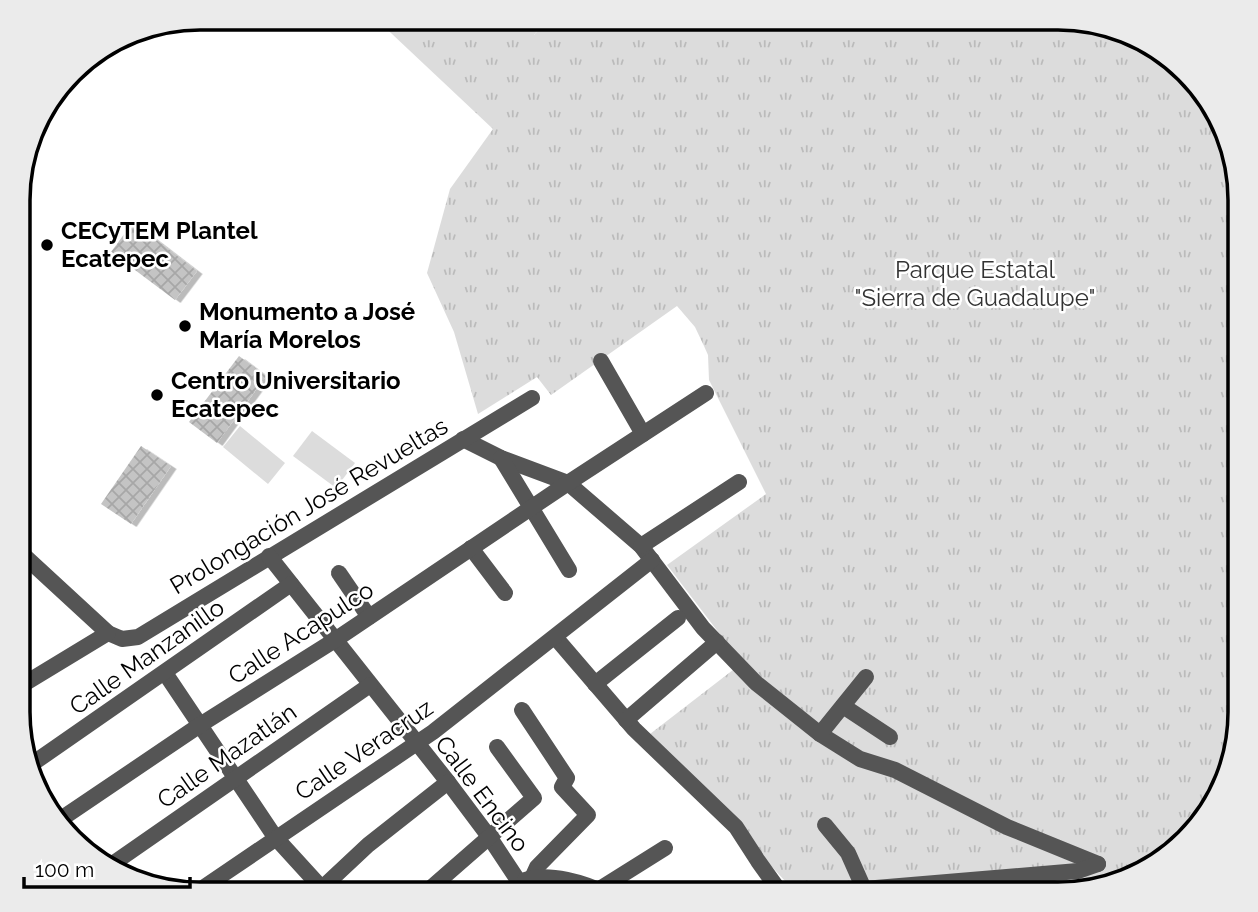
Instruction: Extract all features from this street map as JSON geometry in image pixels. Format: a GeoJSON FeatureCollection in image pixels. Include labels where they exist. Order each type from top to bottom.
{"type":"FeatureCollection","features":[{"type":"Feature","properties":{"kind":"street"},"geometry":{"type":"LineString","coordinates":[[601,361],[643,434]]}},
{"type":"Feature","properties":{"kind":"street","name":"Calle Acapulco"},"geometry":{"type":"LineString","coordinates":[[65,816],[706,393]]}},
{"type":"Feature","properties":{"kind":"street","name":"Prolongación José Revueltas"},"geometry":{"type":"LineString","coordinates":[[108,633],[122,639],[138,637],[532,398]]}},
{"type":"Feature","properties":{"kind":"street"},"geometry":{"type":"LineString","coordinates":[[463,439],[501,458],[568,483],[641,546],[717,642],[756,683],[820,734],[860,759],[895,770],[1007,827],[1098,864],[1078,871],[947,882]]}},
{"type":"Feature","properties":{"kind":"street"},"geometry":{"type":"LineString","coordinates":[[501,458],[569,570]]}},
{"type":"Feature","properties":{"kind":"street"},"geometry":{"type":"LineString","coordinates":[[641,546],[739,482]]}},
{"type":"Feature","properties":{"kind":"street"},"geometry":{"type":"LineString","coordinates":[[471,548],[505,593]]}},
{"type":"Feature","properties":{"kind":"street","name":"Calle Encino"},"geometry":{"type":"LineString","coordinates":[[269,556],[524,882]]}},
{"type":"Feature","properties":{"kind":"street","name":"Calle Veracruz"},"geometry":{"type":"LineString","coordinates":[[211,882],[416,744],[652,560]]}},
{"type":"Feature","properties":{"kind":"street"},"geometry":{"type":"LineString","coordinates":[[30,561],[108,633],[30,676]]}},
{"type":"Feature","properties":{"kind":"street"},"geometry":{"type":"LineString","coordinates":[[339,573],[369,617]]}},
{"type":"Feature","properties":{"kind":"street","name":"Calle Manzanillo"},"geometry":{"type":"LineString","coordinates":[[37,760],[291,584]]}},
{"type":"Feature","properties":{"kind":"street"},"geometry":{"type":"LineString","coordinates":[[595,684],[678,618]]}},
{"type":"Feature","properties":{"kind":"street"},"geometry":{"type":"LineString","coordinates":[[555,637],[626,720],[736,827],[773,882]]}},
{"type":"Feature","properties":{"kind":"street"},"geometry":{"type":"LineString","coordinates":[[626,720],[717,642]]}},
{"type":"Feature","properties":{"kind":"street"},"geometry":{"type":"LineString","coordinates":[[165,673],[275,837],[316,882]]}},
{"type":"Feature","properties":{"kind":"street"},"geometry":{"type":"LineString","coordinates":[[820,734],[866,677]]}},
{"type":"Feature","properties":{"kind":"street","name":"Calle Mazatlán"},"geometry":{"type":"LineString","coordinates":[[118,860],[370,685]]}},
{"type":"Feature","properties":{"kind":"street"},"geometry":{"type":"LineString","coordinates":[[843,706],[890,737]]}},
{"type":"Feature","properties":{"kind":"street"},"geometry":{"type":"LineString","coordinates":[[522,710],[567,778],[562,787],[588,816],[537,866],[528,882]]}},
{"type":"Feature","properties":{"kind":"street"},"geometry":{"type":"LineString","coordinates":[[438,882],[534,798],[497,747]]}},
{"type":"Feature","properties":{"kind":"street"},"geometry":{"type":"LineString","coordinates":[[333,882],[368,845],[448,782]]}},
{"type":"Feature","properties":{"kind":"street"},"geometry":{"type":"LineString","coordinates":[[825,825],[848,853],[861,882]]}},
{"type":"Feature","properties":{"kind":"street"},"geometry":{"type":"LineString","coordinates":[[617,882],[665,848]]}},
{"type":"Feature","properties":{"kind":"street"},"geometry":{"type":"LineString","coordinates":[[549,882],[570,882]]}},
{"type":"Feature","properties":{"kind":"green space","name":"Parque Estatal \"Sierra de Guadalupe\""},"geometry":{"type":"Polygon","coordinates":[[[388,30],[538,30],[534,35],[538,30],[1069,30],[1091,33],[1123,43],[1162,65],[1186,88],[1200,106],[1215,135],[1225,167],[1228,189],[1228,723],[1225,745],[1215,777],[1193,816],[1170,840],[1133,865],[1080,881],[786,882],[650,734],[742,663],[667,565],[766,494],[709,380],[708,355],[695,327],[677,306],[551,395],[537,377],[478,414],[454,332],[427,273],[450,189],[493,129],[388,30]]]}},
{"type":"Feature","properties":{"kind":"green space"},"geometry":{"type":"Polygon","coordinates":[[[240,426],[285,463],[268,484],[223,447],[240,426]]]}},
{"type":"Feature","properties":{"kind":"green space"},"geometry":{"type":"Polygon","coordinates":[[[312,431],[355,463],[336,488],[293,456],[312,431]]]}},
{"type":"Feature","properties":{"kind":"building"},"geometry":{"type":"Polygon","coordinates":[[[133,222],[197,271],[175,300],[111,252],[133,222]]]}},
{"type":"Feature","properties":{"kind":"building"},"geometry":{"type":"Polygon","coordinates":[[[239,356],[266,376],[217,443],[189,422],[239,356]]]}},
{"type":"Feature","properties":{"kind":"building"},"geometry":{"type":"Polygon","coordinates":[[[141,446],[171,466],[131,524],[101,504],[141,446]]]}},
{"type":"Feature","properties":{"kind":"place","name":"CECyTEM Plantel Ecatepec"},"geometry":{"type":"Point","coordinates":[47,245]}},
{"type":"Feature","properties":{"kind":"place","name":"Monumento a José María Morelos"},"geometry":{"type":"Point","coordinates":[185,326]}},
{"type":"Feature","properties":{"kind":"place","name":"Centro Universitario Ecatepec"},"geometry":{"type":"Point","coordinates":[157,395]}}]}
